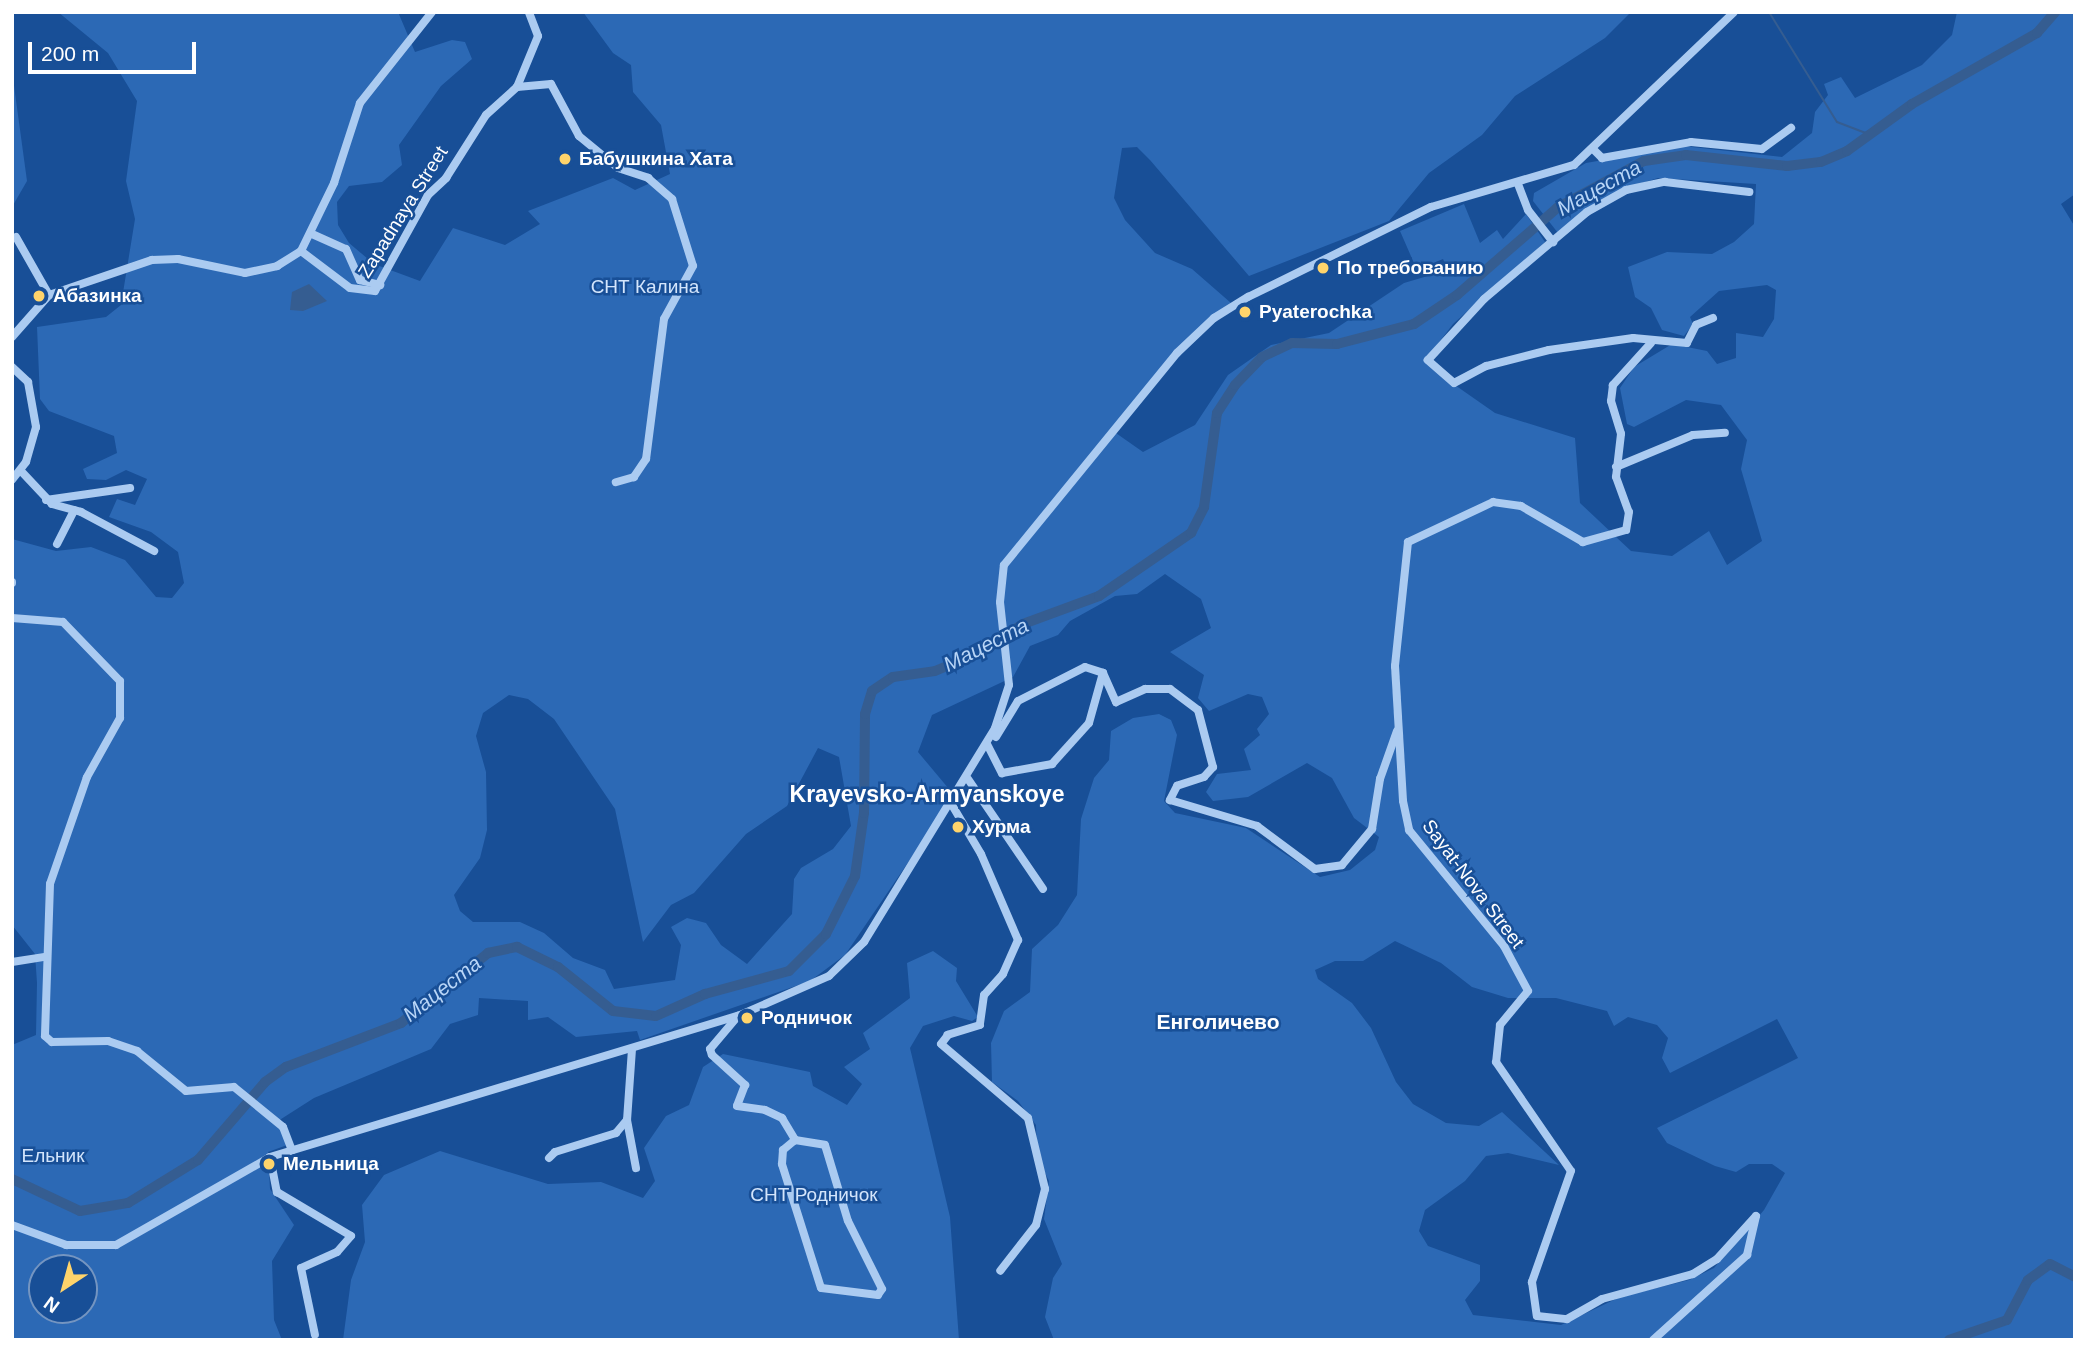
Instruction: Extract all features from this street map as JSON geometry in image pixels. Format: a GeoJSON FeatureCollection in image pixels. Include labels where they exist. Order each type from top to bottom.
{"type":"FeatureCollection","features":[{"type":"Feature","properties":{"kind":"street"},"geometry":{"type":"LineString","coordinates":[[12,337],[49,295],[152,260],[178,259],[245,273],[277,266],[301,251],[312,234],[360,103],[432,12]]}},
{"type":"Feature","properties":{"kind":"street","name":"Zapadnaya Street"},"geometry":{"type":"LineString","coordinates":[[301,251],[350,288],[370,292],[380,285],[428,195],[446,178],[486,114],[523,76],[538,36],[529,12]]}},
{"type":"Feature","properties":{"kind":"street"},"geometry":{"type":"LineString","coordinates":[[1103,673],[1089,723],[1052,764],[1002,773],[988,746],[1002,710],[1009,666],[1000,602],[1008,558],[1177,353],[1214,318],[1431,207],[1518,184],[1574,165],[1734,12]]}},
{"type":"Feature","properties":{"kind":"street"},"geometry":{"type":"LineString","coordinates":[[523,76],[530,83]]}},
{"type":"Feature","properties":{"kind":"street"},"geometry":{"type":"LineString","coordinates":[[516,86],[551,83],[579,135],[618,168],[648,178],[672,199],[693,266],[664,319],[646,459],[634,477],[617,482]]}},
{"type":"Feature","properties":{"kind":"street"},"geometry":{"type":"LineString","coordinates":[[1593,149],[1608,158],[1690,142],[1762,149],[1791,128]]}},
{"type":"Feature","properties":{"kind":"street"},"geometry":{"type":"LineString","coordinates":[[1518,184],[1528,210],[1553,242]]}},
{"type":"Feature","properties":{"kind":"street"},"geometry":{"type":"LineString","coordinates":[[1713,318],[1696,325],[1687,343],[1663,339],[1651,344],[1633,338],[1549,350],[1486,366],[1454,383],[1428,360],[1465,317],[1587,212],[1647,184],[1749,192]]}},
{"type":"Feature","properties":{"kind":"street"},"geometry":{"type":"LineString","coordinates":[[312,234],[346,249],[360,280],[380,285]]}},
{"type":"Feature","properties":{"kind":"street"},"geometry":{"type":"LineString","coordinates":[[16,237],[49,295]]}},
{"type":"Feature","properties":{"kind":"street","name":"Sayat-Nova Street"},"geometry":{"type":"LineString","coordinates":[[1651,344],[1613,385],[1611,401],[1621,434],[1616,467],[1631,525],[1622,532],[1583,542],[1521,506],[1493,502],[1408,542],[1395,666],[1398,729],[1409,830],[1504,946],[1528,991],[1500,1025],[1496,1062],[1572,1171],[1532,1282],[1537,1316],[1567,1319],[1602,1299],[1693,1274],[1717,1259],[1756,1216],[1747,1255],[1653,1340]]}},
{"type":"Feature","properties":{"kind":"street"},"geometry":{"type":"LineString","coordinates":[[12,367],[28,382],[36,427],[21,471],[12,480]]}},
{"type":"Feature","properties":{"kind":"street"},"geometry":{"type":"LineString","coordinates":[[1616,467],[1693,435],[1725,433]]}},
{"type":"Feature","properties":{"kind":"street"},"geometry":{"type":"LineString","coordinates":[[21,471],[46,499],[76,519],[154,551]]}},
{"type":"Feature","properties":{"kind":"street"},"geometry":{"type":"LineString","coordinates":[[46,499],[130,488]]}},
{"type":"Feature","properties":{"kind":"street"},"geometry":{"type":"LineString","coordinates":[[57,544],[76,519]]}},
{"type":"Feature","properties":{"kind":"street"},"geometry":{"type":"LineString","coordinates":[[12,618],[63,622],[120,681],[120,718],[87,777],[50,884],[44,1031],[52,1042],[108,1041],[137,1051],[186,1091],[222,1085],[245,1094],[283,1127],[292,1150]]}},
{"type":"Feature","properties":{"kind":"street"},"geometry":{"type":"LineString","coordinates":[[12,1225],[66,1245],[116,1245],[270,1157],[738,1016],[818,983],[848,961],[952,805],[1015,704],[1028,693],[1085,667],[1103,673],[1116,702],[1165,688],[1203,720],[1213,767],[1204,777],[1172,790],[1173,803],[1257,826],[1315,869],[1342,865],[1372,829],[1380,779],[1398,729]]}},
{"type":"Feature","properties":{"kind":"street"},"geometry":{"type":"LineString","coordinates":[[968,779],[1043,889]]}},
{"type":"Feature","properties":{"kind":"street"},"geometry":{"type":"LineString","coordinates":[[952,805],[981,854],[1018,940],[1003,974],[984,995],[980,1026],[940,1042],[1028,1118],[1045,1189],[1036,1225],[1000,1271]]}},
{"type":"Feature","properties":{"kind":"street"},"geometry":{"type":"LineString","coordinates":[[12,962],[24,956],[45,957]]}},
{"type":"Feature","properties":{"kind":"street"},"geometry":{"type":"LineString","coordinates":[[738,1016],[710,1049],[712,1055],[745,1086],[737,1106],[777,1115],[795,1140],[824,1143],[848,1220],[882,1289],[878,1295],[821,1288],[782,1164],[783,1150],[795,1140]]}},
{"type":"Feature","properties":{"kind":"street"},"geometry":{"type":"LineString","coordinates":[[632,1049],[627,1120],[636,1168]]}},
{"type":"Feature","properties":{"kind":"street"},"geometry":{"type":"LineString","coordinates":[[549,1158],[555,1152],[616,1133],[627,1120]]}},
{"type":"Feature","properties":{"kind":"street"},"geometry":{"type":"LineString","coordinates":[[270,1157],[276,1192],[351,1236],[337,1252],[302,1268],[315,1335]]}},
{"type":"Feature","properties":{"kind":"green space"},"geometry":{"type":"Polygon","coordinates":[[[58,12],[398,12],[415,52],[452,40],[465,42],[472,59],[441,86],[399,145],[402,165],[382,182],[349,186],[337,202],[338,225],[349,243],[374,264],[420,281],[453,228],[505,245],[540,224],[528,211],[613,178],[635,190],[670,174],[661,125],[633,92],[631,65],[613,53],[583,12],[1631,12],[1605,38],[1515,96],[1482,135],[1429,173],[1389,221],[1249,276],[1150,160],[1137,147],[1122,148],[1114,198],[1125,220],[1155,253],[1192,269],[1231,303],[1196,332],[1113,431],[1143,452],[1195,425],[1228,375],[1271,345],[1329,333],[1404,283],[1448,270],[1443,259],[1417,270],[1400,231],[1464,204],[1480,243],[1497,230],[1503,239],[1526,214],[1545,242],[1453,324],[1427,358],[1432,369],[1495,413],[1575,438],[1580,503],[1631,551],[1672,556],[1709,531],[1727,565],[1762,541],[1741,469],[1747,440],[1721,405],[1686,400],[1634,427],[1627,424],[1620,388],[1634,367],[1672,344],[1707,351],[1717,364],[1736,358],[1736,333],[1763,337],[1774,319],[1776,290],[1767,285],[1719,291],[1690,317],[1693,324],[1684,336],[1662,330],[1651,308],[1635,297],[1628,267],[1667,252],[1712,254],[1734,242],[1754,224],[1756,184],[1658,178],[1622,189],[1558,233],[1533,201],[1534,193],[1586,163],[1683,146],[1782,157],[1812,133],[1815,112],[1828,95],[1824,84],[1841,77],[1855,98],[1922,65],[1952,35],[1957,12],[2075,12],[2075,194],[2061,204],[2075,227],[2075,1340],[1054,1340],[1045,1317],[1053,1278],[1062,1264],[1044,1219],[1049,1181],[1037,1157],[1036,1125],[1018,1101],[992,1082],[991,1043],[1004,1011],[1030,992],[1032,949],[1058,925],[1077,895],[1081,819],[1094,778],[1109,760],[1111,731],[1133,718],[1159,714],[1171,720],[1177,735],[1164,801],[1175,813],[1246,828],[1320,877],[1350,870],[1375,850],[1379,837],[1354,818],[1332,778],[1307,763],[1248,797],[1213,801],[1206,792],[1217,774],[1251,770],[1244,749],[1260,735],[1257,729],[1269,714],[1262,697],[1248,694],[1209,711],[1198,698],[1204,675],[1170,652],[1211,628],[1201,599],[1165,574],[1137,594],[1115,596],[1070,621],[1058,635],[1030,646],[1013,677],[932,715],[918,752],[954,795],[845,955],[810,981],[640,1040],[637,1031],[576,1037],[548,1017],[528,1020],[528,1001],[479,998],[478,1015],[450,1024],[431,1049],[314,1098],[278,1121],[290,1144],[268,1152],[270,1189],[294,1225],[272,1261],[274,1320],[282,1340],[12,1340],[12,1045],[36,1035],[37,983],[35,954],[12,925],[12,539],[56,551],[91,547],[125,560],[156,597],[172,598],[184,583],[178,552],[151,532],[109,517],[117,499],[135,505],[147,479],[126,470],[106,480],[87,479],[83,469],[117,453],[114,436],[49,411],[40,399],[37,327],[106,317],[121,305],[135,219],[126,181],[137,101],[108,53],[58,12]],[[509,695],[483,713],[476,736],[486,772],[487,830],[480,858],[454,895],[460,911],[473,922],[520,922],[544,933],[573,958],[605,970],[614,989],[675,980],[681,945],[671,927],[687,918],[706,923],[721,945],[747,964],[792,914],[794,879],[801,868],[833,849],[851,826],[839,757],[818,748],[787,806],[746,834],[694,893],[671,905],[643,942],[615,809],[554,719],[528,699],[509,695]],[[1395,941],[1363,961],[1335,961],[1315,970],[1318,979],[1352,1003],[1371,1028],[1396,1082],[1413,1104],[1446,1123],[1479,1126],[1502,1112],[1559,1165],[1508,1153],[1486,1156],[1465,1181],[1425,1210],[1419,1231],[1428,1246],[1480,1265],[1480,1281],[1465,1300],[1473,1315],[1561,1325],[1620,1297],[1689,1280],[1714,1268],[1764,1210],[1785,1173],[1772,1164],[1749,1164],[1736,1172],[1715,1166],[1667,1143],[1657,1128],[1798,1058],[1777,1019],[1670,1073],[1662,1058],[1668,1038],[1657,1025],[1628,1017],[1614,1026],[1607,1011],[1556,998],[1508,998],[1472,987],[1441,963],[1395,941]]]}},
{"type":"Feature","properties":{"kind":"green space"},"geometry":{"type":"Polygon","coordinates":[[[12,71],[27,181],[12,207],[12,71]]]}},
{"type":"Feature","properties":{"kind":"green space","name":"СНТ Родничок"},"geometry":{"type":"Polygon","coordinates":[[[933,951],[957,968],[956,981],[978,1017],[972,1021],[954,1016],[923,1026],[910,1048],[950,1217],[959,1340],[343,1340],[351,1280],[365,1242],[362,1205],[384,1175],[440,1151],[548,1184],[601,1182],[643,1198],[655,1181],[644,1148],[666,1116],[689,1105],[703,1067],[723,1054],[810,1072],[813,1086],[847,1105],[862,1084],[844,1067],[870,1049],[863,1033],[910,998],[907,963],[933,951]]]}},
{"type":"Feature","properties":{"kind":"shaded area"},"geometry":{"type":"Polygon","coordinates":[[[309,284],[327,301],[303,311],[290,310],[292,292],[309,284]]]}},
{"type":"Feature","properties":{"kind":"waterway"},"geometry":{"type":"LineString","coordinates":[[1769,12],[1837,122],[1865,133],[1886,123]]}},
{"type":"Feature","properties":{"kind":"waterway","name":"Мацеста"},"geometry":{"type":"LineString","coordinates":[[12,1179],[80,1211],[128,1203],[198,1160],[265,1082],[286,1067],[401,1023],[488,953],[517,947],[558,967],[613,1011],[656,1016],[705,994],[789,971],[826,934],[855,876],[864,813],[865,714],[872,691],[893,677],[935,671],[983,651],[1023,624],[1099,596],[1191,533],[1204,507],[1217,413],[1235,385],[1262,357],[1292,343],[1337,344],[1414,324],[1457,295],[1557,208],[1644,161],[1686,155],[1787,166],[1821,162],[1847,151],[1912,104],[2037,33],[2055,12]]}},
{"type":"Feature","properties":{"kind":"waterway"},"geometry":{"type":"LineString","coordinates":[[1949,1340],[2007,1320],[2028,1280],[2050,1264],[2075,1277]]}},
{"type":"Feature","properties":{"kind":"place","name":"Бабушкина Хата"},"geometry":{"type":"Point","coordinates":[565,159]}},
{"type":"Feature","properties":{"kind":"place","name":"По требованию"},"geometry":{"type":"Point","coordinates":[1323,268]}},
{"type":"Feature","properties":{"kind":"place","name":"Абазинка"},"geometry":{"type":"Point","coordinates":[39,296]}},
{"type":"Feature","properties":{"kind":"place","name":"Pyaterochka"},"geometry":{"type":"Point","coordinates":[1245,312]}},
{"type":"Feature","properties":{"kind":"place","name":"Хурма"},"geometry":{"type":"Point","coordinates":[958,827]}},
{"type":"Feature","properties":{"kind":"place","name":"Родничок"},"geometry":{"type":"Point","coordinates":[747,1018]}},
{"type":"Feature","properties":{"kind":"place","name":"Мельница"},"geometry":{"type":"Point","coordinates":[269,1164]}},
{"type":"Feature","properties":{"kind":"district","name":"Krayevsko-Armyanskoye"},"geometry":{"type":"Point","coordinates":[927,794]}},
{"type":"Feature","properties":{"kind":"district","name":"Енголичево"},"geometry":{"type":"Point","coordinates":[1218,1022]}},
{"type":"Feature","properties":{"kind":"park label","name":"СНТ Калина"},"geometry":{"type":"Point","coordinates":[645,287]}},
{"type":"Feature","properties":{"kind":"park label","name":"Ельник"},"geometry":{"type":"Point","coordinates":[53,1156]}}]}
